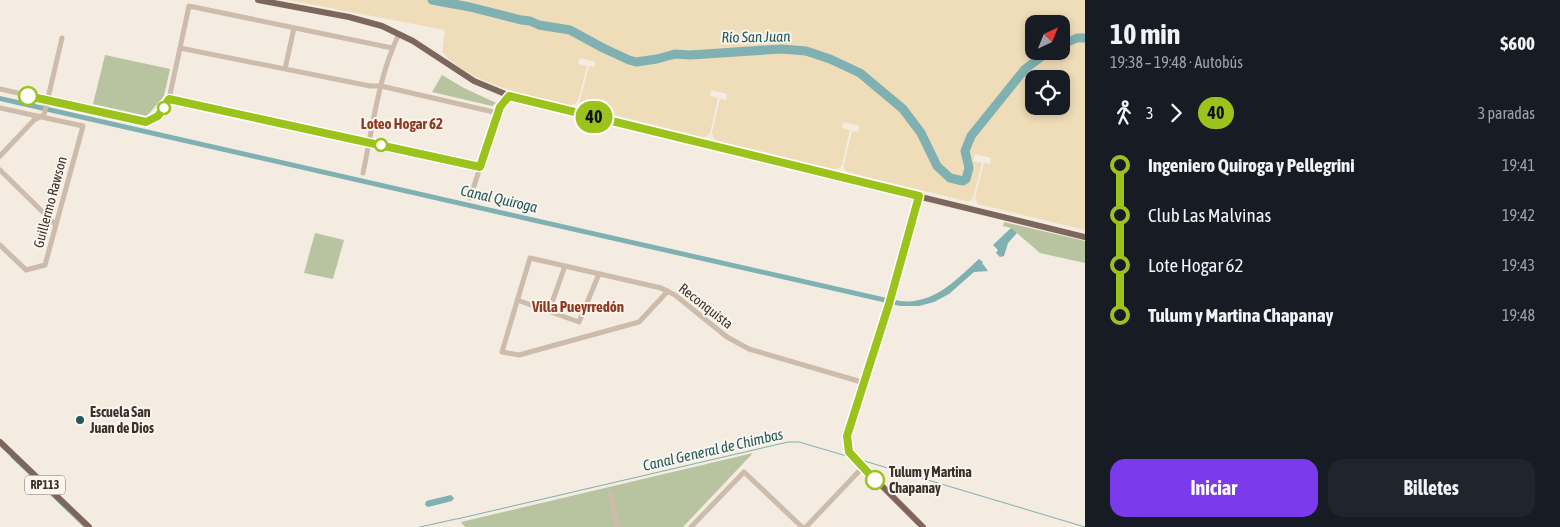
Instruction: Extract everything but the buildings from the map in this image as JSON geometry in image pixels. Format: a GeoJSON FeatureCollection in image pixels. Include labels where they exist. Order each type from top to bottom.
{"type":"FeatureCollection","features":[{"type":"Feature","properties":{"kind":"main road"},"geometry":{"type":"LineString","coordinates":[[258,0],[364,21],[399,34],[423,47],[468,78],[509,96],[1085,236]]}},
{"type":"Feature","properties":{"kind":"main road"},"geometry":{"type":"LineString","coordinates":[[919,196],[890,301],[847,436],[848,448],[854,458],[921,526]]}},
{"type":"Feature","properties":{"kind":"main road","name":"RP113"},"geometry":{"type":"LineString","coordinates":[[0,442],[89,527]]}},
{"type":"Feature","properties":{"kind":"street"},"geometry":{"type":"LineString","coordinates":[[0,89],[46,106],[147,122],[158,116],[169,99],[189,6],[392,48]]}},
{"type":"Feature","properties":{"kind":"street"},"geometry":{"type":"LineString","coordinates":[[285,69],[294,28]]}},
{"type":"Feature","properties":{"kind":"street"},"geometry":{"type":"LineString","coordinates":[[363,173],[381,86],[392,48],[399,34]]}},
{"type":"Feature","properties":{"kind":"street"},"geometry":{"type":"LineString","coordinates":[[0,156],[34,120],[40,117],[46,106],[62,38]]}},
{"type":"Feature","properties":{"kind":"street"},"geometry":{"type":"LineString","coordinates":[[180,48],[370,86],[381,86],[498,113]]}},
{"type":"Feature","properties":{"kind":"street"},"geometry":{"type":"LineString","coordinates":[[470,198],[500,107],[509,96]]}},
{"type":"Feature","properties":{"kind":"street"},"geometry":{"type":"LineString","coordinates":[[169,99],[480,167]]}},
{"type":"Feature","properties":{"kind":"street"},"geometry":{"type":"LineString","coordinates":[[0,108],[40,117]]}},
{"type":"Feature","properties":{"kind":"street","name":"Guillermo Rawson"},"geometry":{"type":"LineString","coordinates":[[0,245],[26,270],[45,265],[83,126],[40,117]]}},
{"type":"Feature","properties":{"kind":"street"},"geometry":{"type":"LineString","coordinates":[[0,170],[56,225]]}},
{"type":"Feature","properties":{"kind":"street","name":"Reconquista"},"geometry":{"type":"LineString","coordinates":[[517,300],[530,258],[661,288],[668,291],[727,337],[749,349],[865,383]]}},
{"type":"Feature","properties":{"kind":"street"},"geometry":{"type":"LineString","coordinates":[[548,311],[564,266]]}},
{"type":"Feature","properties":{"kind":"street"},"geometry":{"type":"LineString","coordinates":[[599,274],[579,322],[517,300],[502,352],[518,355],[639,322],[668,291]]}},
{"type":"Feature","properties":{"kind":"street"},"geometry":{"type":"LineString","coordinates":[[806,527],[863,467]]}},
{"type":"Feature","properties":{"kind":"street"},"geometry":{"type":"LineString","coordinates":[[691,527],[744,472],[802,527]]}},
{"type":"Feature","properties":{"kind":"street"},"geometry":{"type":"LineString","coordinates":[[610,493],[618,527]]}},
{"type":"Feature","properties":{"kind":"green space"},"geometry":{"type":"Polygon","coordinates":[[[105,55],[170,69],[164,96],[147,116],[93,104],[105,55]]]}},
{"type":"Feature","properties":{"kind":"green space"},"geometry":{"type":"Polygon","coordinates":[[[442,75],[496,103],[492,106],[432,92],[442,75]]]}},
{"type":"Feature","properties":{"kind":"green space"},"geometry":{"type":"Polygon","coordinates":[[[1004,222],[1085,241],[1085,263],[1040,253],[1011,228],[1003,226],[1004,222]]]}},
{"type":"Feature","properties":{"kind":"green space"},"geometry":{"type":"Polygon","coordinates":[[[315,233],[344,240],[333,279],[304,273],[315,233]]]}},
{"type":"Feature","properties":{"kind":"green space"},"geometry":{"type":"Polygon","coordinates":[[[753,453],[683,527],[465,527],[461,522],[753,453]]]}},
{"type":"Feature","properties":{"kind":"sand"},"geometry":{"type":"Polygon","coordinates":[[[289,0],[1085,0],[1085,230],[978,204],[975,198],[984,163],[990,164],[991,158],[975,154],[973,161],[982,163],[973,198],[970,201],[966,201],[847,172],[844,169],[844,165],[852,131],[858,132],[859,126],[843,122],[842,128],[850,130],[842,165],[834,169],[715,140],[712,133],[720,99],[726,100],[727,94],[711,90],[710,96],[718,98],[710,133],[706,137],[702,137],[583,107],[580,101],[589,66],[594,67],[595,62],[580,58],[578,64],[587,66],[578,100],[575,104],[571,105],[502,88],[469,73],[442,52],[445,30],[289,0]]]}},
{"type":"Feature","properties":{"kind":"water"},"geometry":{"type":"Polygon","coordinates":[[[0,96],[900,301],[924,299],[934,295],[953,282],[979,259],[988,271],[974,272],[949,294],[934,302],[919,306],[900,306],[0,101],[0,96]]]}},
{"type":"Feature","properties":{"kind":"water"},"geometry":{"type":"Polygon","coordinates":[[[1011,228],[1017,233],[1008,243],[1004,256],[1000,257],[996,253],[998,250],[993,245],[1011,228]]]}},
{"type":"Feature","properties":{"kind":"water"},"geometry":{"type":"Polygon","coordinates":[[[451,495],[454,498],[452,501],[428,507],[425,505],[426,501],[451,495]]]}},
{"type":"Feature","properties":{"kind":"waterway","name":"Río San Juan"},"geometry":{"type":"LineString","coordinates":[[432,0],[530,21],[539,25],[570,30],[603,48],[636,62],[675,54],[690,55],[781,49],[806,51],[830,59],[860,73],[903,109],[921,133],[937,166],[950,178],[963,181],[966,179],[969,168],[965,151],[971,136],[1025,69],[1037,60]]}},
{"type":"Feature","properties":{"kind":"waterway","name":"Río San Juan"},"geometry":{"type":"LineString","coordinates":[[1070,41],[1077,38],[1085,38]]}},
{"type":"Feature","properties":{"kind":"waterway","name":"Canal General de Chimbas"},"geometry":{"type":"LineString","coordinates":[[457,519],[788,442],[799,442],[850,457]]}},
{"type":"Feature","properties":{"kind":"waterway"},"geometry":{"type":"LineString","coordinates":[[11,457],[84,527]]}},
{"type":"Feature","properties":{"kind":"waterway","name":"Canal General de Chimbas"},"geometry":{"type":"LineString","coordinates":[[861,460],[1085,527]]}},
{"type":"Feature","properties":{"kind":"waterway","name":"Canal General de Chimbas"},"geometry":{"type":"LineString","coordinates":[[420,527],[456,519]]}},
{"type":"Feature","properties":{"kind":"bus line","name":"40"},"geometry":{"type":"LineString","coordinates":[[28,96],[146,122],[152,121],[158,116],[169,99],[480,167],[500,107],[509,96],[919,196],[889,304],[847,436],[849,452],[875,480]]}},
{"type":"Feature","properties":{"kind":"place","name":"Escuela San Juan de Dios"},"geometry":{"type":"Point","coordinates":[80,420]}},
{"type":"Feature","properties":{"kind":"place","name":"Tulum y Martina Chapanay"},"geometry":{"type":"Point","coordinates":[875,480]}},
{"type":"Feature","properties":{"kind":"district","name":"Loteo Hogar 62"},"geometry":{"type":"Point","coordinates":[402,124]}},
{"type":"Feature","properties":{"kind":"district","name":"Villa Pueyrredón"},"geometry":{"type":"Point","coordinates":[578,307]}},
{"type":"Feature","properties":{"kind":"water label","name":"Canal Quiroga"},"geometry":{"type":"Point","coordinates":[499,199]}}]}
